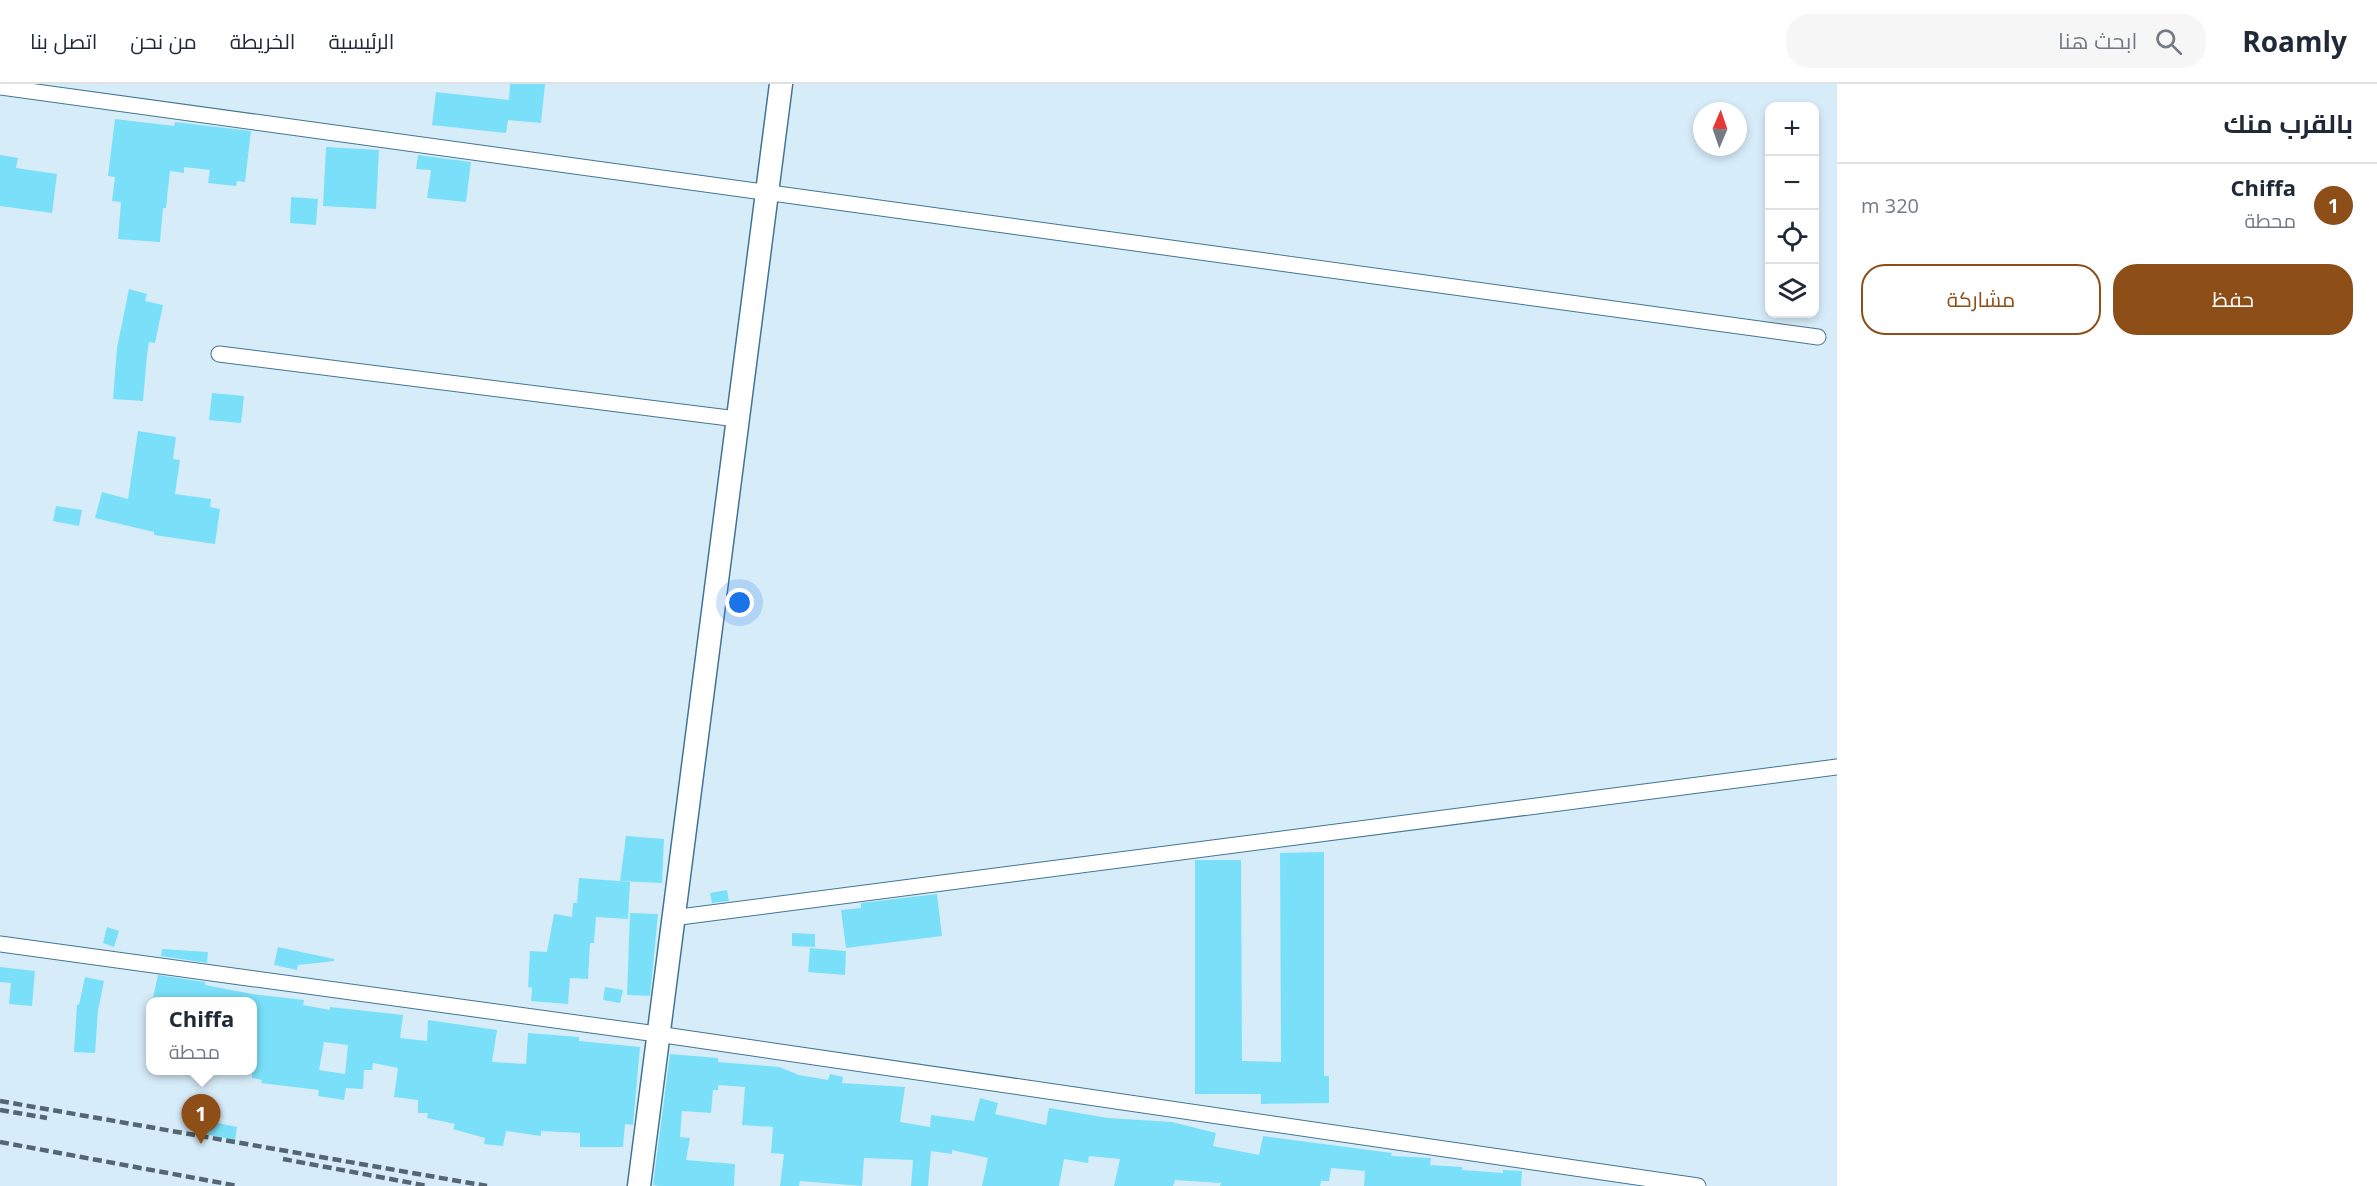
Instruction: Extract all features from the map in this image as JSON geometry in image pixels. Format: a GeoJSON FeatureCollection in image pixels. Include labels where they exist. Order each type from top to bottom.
{"type":"FeatureCollection","features":[{"type":"Feature","properties":{"kind":"main road"},"geometry":{"type":"LineString","coordinates":[[639,1186],[781,84]]}},
{"type":"Feature","properties":{"kind":"street"},"geometry":{"type":"LineString","coordinates":[[0,87],[1818,337]]}},
{"type":"Feature","properties":{"kind":"street"},"geometry":{"type":"LineString","coordinates":[[219,354],[737,419]]}},
{"type":"Feature","properties":{"kind":"street"},"geometry":{"type":"LineString","coordinates":[[672,918],[1837,767]]}},
{"type":"Feature","properties":{"kind":"street"},"geometry":{"type":"LineString","coordinates":[[0,944],[657,1034],[1009,1088],[1698,1186]]}},
{"type":"Feature","properties":{"kind":"building"},"geometry":{"type":"Polygon","coordinates":[[[510,84],[545,84],[541,123],[508,120],[506,133],[432,125],[436,92],[509,100],[510,84]]]}},
{"type":"Feature","properties":{"kind":"building"},"geometry":{"type":"Polygon","coordinates":[[[115,119],[174,126],[175,122],[251,131],[245,182],[237,181],[236,186],[208,183],[210,170],[184,167],[184,173],[170,171],[160,242],[118,239],[121,202],[112,201],[115,177],[108,176],[115,119]]]}},
{"type":"Feature","properties":{"kind":"building"},"geometry":{"type":"Polygon","coordinates":[[[326,147],[379,150],[376,209],[323,206],[326,147]]]}},
{"type":"Feature","properties":{"kind":"building"},"geometry":{"type":"Polygon","coordinates":[[[0,155],[18,158],[16,168],[57,174],[52,213],[0,206],[0,155]]]}},
{"type":"Feature","properties":{"kind":"building"},"geometry":{"type":"Polygon","coordinates":[[[418,155],[471,162],[466,202],[427,198],[431,170],[416,169],[418,155]]]}},
{"type":"Feature","properties":{"kind":"building"},"geometry":{"type":"Polygon","coordinates":[[[291,197],[318,199],[316,225],[290,223],[291,197]]]}},
{"type":"Feature","properties":{"kind":"building"},"geometry":{"type":"Polygon","coordinates":[[[129,289],[147,294],[145,301],[163,305],[155,343],[149,342],[143,401],[113,399],[117,348],[129,289]]]}},
{"type":"Feature","properties":{"kind":"building"},"geometry":{"type":"Polygon","coordinates":[[[212,393],[244,396],[241,423],[209,420],[212,393]]]}},
{"type":"Feature","properties":{"kind":"building"},"geometry":{"type":"Polygon","coordinates":[[[138,431],[176,437],[173,459],[180,460],[175,494],[211,499],[210,507],[220,509],[215,544],[154,535],[154,532],[95,518],[102,492],[128,499],[138,431]]]}},
{"type":"Feature","properties":{"kind":"building"},"geometry":{"type":"Polygon","coordinates":[[[56,506],[82,510],[79,526],[53,521],[56,506]]]}},
{"type":"Feature","properties":{"kind":"building"},"geometry":{"type":"Polygon","coordinates":[[[626,836],[664,839],[662,883],[620,881],[626,836]]]}},
{"type":"Feature","properties":{"kind":"building"},"geometry":{"type":"Polygon","coordinates":[[[1324,852],[1324,1076],[1329,1076],[1329,1103],[1261,1104],[1261,1094],[1195,1094],[1195,860],[1241,860],[1242,1061],[1281,1062],[1280,853],[1324,852]]]}},
{"type":"Feature","properties":{"kind":"building"},"geometry":{"type":"Polygon","coordinates":[[[579,878],[630,882],[628,919],[596,917],[594,943],[590,943],[588,979],[570,978],[568,1004],[531,1001],[532,988],[528,987],[530,951],[547,952],[554,914],[572,917],[573,903],[577,903],[579,878]]]}},
{"type":"Feature","properties":{"kind":"building"},"geometry":{"type":"Polygon","coordinates":[[[727,890],[729,901],[712,903],[710,893],[727,890]]]}},
{"type":"Feature","properties":{"kind":"building"},"geometry":{"type":"Polygon","coordinates":[[[937,894],[942,936],[846,948],[841,910],[861,908],[861,903],[937,894]]]}},
{"type":"Feature","properties":{"kind":"building"},"geometry":{"type":"Polygon","coordinates":[[[630,913],[658,914],[650,996],[627,995],[630,913]]]}},
{"type":"Feature","properties":{"kind":"building"},"geometry":{"type":"Polygon","coordinates":[[[107,927],[119,931],[114,947],[103,943],[107,927]]]}},
{"type":"Feature","properties":{"kind":"building"},"geometry":{"type":"Polygon","coordinates":[[[792,933],[815,934],[815,947],[792,946],[792,933]]]}},
{"type":"Feature","properties":{"kind":"building"},"geometry":{"type":"Polygon","coordinates":[[[278,947],[334,959],[334,961],[298,965],[297,970],[274,965],[278,947]]]}},
{"type":"Feature","properties":{"kind":"building"},"geometry":{"type":"Polygon","coordinates":[[[810,948],[846,951],[845,975],[808,972],[810,948]]]}},
{"type":"Feature","properties":{"kind":"building"},"geometry":{"type":"Polygon","coordinates":[[[162,949],[208,952],[207,963],[161,956],[162,949]]]}},
{"type":"Feature","properties":{"kind":"building"},"geometry":{"type":"Polygon","coordinates":[[[0,967],[35,971],[32,1006],[9,1004],[11,983],[0,982],[0,967]]]}},
{"type":"Feature","properties":{"kind":"building"},"geometry":{"type":"Polygon","coordinates":[[[158,975],[205,982],[205,985],[252,994],[304,1000],[303,1005],[330,1010],[330,1007],[403,1015],[400,1038],[427,1041],[428,1020],[497,1030],[492,1062],[526,1064],[528,1033],[579,1037],[579,1041],[640,1047],[633,1125],[625,1124],[623,1147],[580,1147],[580,1133],[541,1131],[541,1136],[506,1131],[503,1146],[484,1144],[485,1138],[453,1129],[455,1124],[427,1118],[428,1113],[418,1113],[418,1100],[394,1097],[398,1068],[373,1063],[372,1070],[364,1070],[363,1089],[346,1088],[344,1100],[318,1096],[319,1090],[261,1083],[262,1080],[252,1078],[252,1075],[257,1075],[257,997],[153,997],[158,975]],[[324,1042],[319,1070],[345,1074],[348,1045],[324,1042]]]}},
{"type":"Feature","properties":{"kind":"building"},"geometry":{"type":"Polygon","coordinates":[[[85,977],[104,981],[98,1011],[95,1053],[74,1052],[77,1004],[79,1005],[85,977]]]}},
{"type":"Feature","properties":{"kind":"building"},"geometry":{"type":"Polygon","coordinates":[[[605,987],[623,990],[620,1003],[603,1000],[605,987]]]}},
{"type":"Feature","properties":{"kind":"building"},"geometry":{"type":"Polygon","coordinates":[[[670,1054],[718,1058],[718,1062],[779,1067],[799,1075],[828,1080],[830,1074],[843,1077],[842,1083],[905,1087],[900,1122],[930,1127],[931,1115],[974,1121],[980,1098],[998,1103],[995,1114],[1046,1125],[1049,1108],[1108,1118],[1172,1122],[1216,1133],[1213,1146],[1259,1155],[1263,1136],[1392,1153],[1391,1156],[1431,1158],[1430,1165],[1462,1167],[1462,1170],[1503,1173],[1503,1170],[1522,1171],[1521,1186],[1364,1186],[1365,1171],[1331,1168],[1329,1181],[1321,1181],[1320,1186],[1220,1186],[1221,1183],[1175,1180],[1173,1186],[1114,1186],[1120,1159],[1089,1156],[1088,1163],[1064,1159],[1059,1186],[982,1186],[988,1158],[952,1150],[952,1154],[931,1151],[928,1186],[911,1186],[913,1160],[864,1158],[862,1186],[800,1181],[799,1186],[780,1186],[784,1154],[771,1153],[773,1127],[742,1125],[745,1087],[718,1085],[718,1090],[713,1090],[711,1113],[682,1111],[680,1137],[690,1138],[686,1160],[735,1164],[734,1186],[659,1186],[653,1185],[670,1054]]]}},
{"type":"Feature","properties":{"kind":"building"},"geometry":{"type":"Polygon","coordinates":[[[203,1120],[237,1127],[235,1140],[200,1133],[203,1120]]]}},
{"type":"Feature","properties":{"kind":"railway"},"geometry":{"type":"LineString","coordinates":[[0,1101],[487,1186]]}},
{"type":"Feature","properties":{"kind":"railway"},"geometry":{"type":"LineString","coordinates":[[0,1110],[47,1118]]}},
{"type":"Feature","properties":{"kind":"railway"},"geometry":{"type":"LineString","coordinates":[[0,1142],[238,1186]]}},
{"type":"Feature","properties":{"kind":"railway"},"geometry":{"type":"LineString","coordinates":[[283,1159],[428,1186]]}},
{"type":"Feature","properties":{"kind":"place","name":"Chiffa"},"geometry":{"type":"Point","coordinates":[201,1144]}}]}
